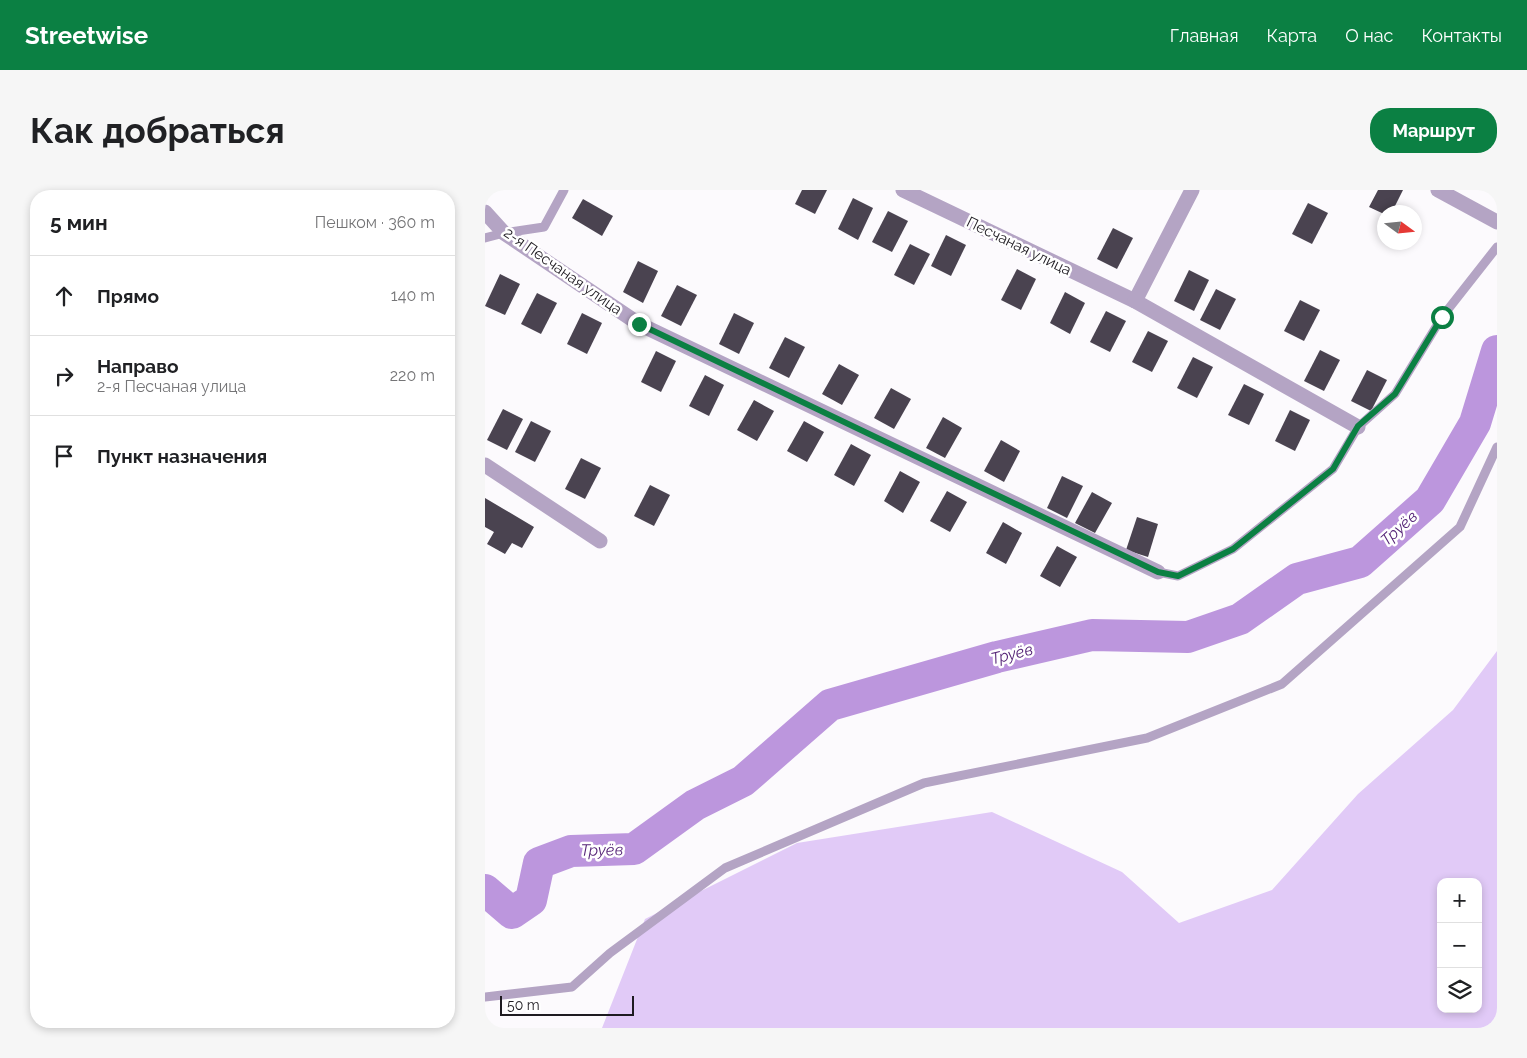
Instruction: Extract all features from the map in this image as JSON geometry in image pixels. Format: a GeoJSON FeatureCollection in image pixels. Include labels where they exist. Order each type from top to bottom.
{"type":"FeatureCollection","features":[{"type":"Feature","properties":{"kind":"street","name":"Песчаная улица"},"geometry":{"type":"LineString","coordinates":[[903,190],[1135,301],[1358,426]]}},
{"type":"Feature","properties":{"kind":"street"},"geometry":{"type":"LineString","coordinates":[[1135,301],[1192,190]]}},
{"type":"Feature","properties":{"kind":"street"},"geometry":{"type":"LineString","coordinates":[[1438,190],[1497,222]]}},
{"type":"Feature","properties":{"kind":"street","name":"2-я Песчаная улица"},"geometry":{"type":"LineString","coordinates":[[485,212],[504,233],[639,324],[1158,572]]}},
{"type":"Feature","properties":{"kind":"street"},"geometry":{"type":"LineString","coordinates":[[485,465],[600,541]]}},
{"type":"Feature","properties":{"kind":"lane"},"geometry":{"type":"LineString","coordinates":[[485,238],[544,227],[564,190]]}},
{"type":"Feature","properties":{"kind":"lane"},"geometry":{"type":"LineString","coordinates":[[1158,572],[1178,576],[1233,549],[1333,469],[1358,426],[1395,394],[1442,317],[1497,247]]}},
{"type":"Feature","properties":{"kind":"lane"},"geometry":{"type":"LineString","coordinates":[[485,997],[572,987],[610,953],[725,868],[924,783],[1147,738],[1282,684],[1460,527],[1497,447]]}},
{"type":"Feature","properties":{"kind":"shaded area"},"geometry":{"type":"Polygon","coordinates":[[[1497,651],[1497,1028],[602,1028],[645,919],[797,843],[992,812],[1122,872],[1179,923],[1272,890],[1358,794],[1453,710],[1497,651]]]}},
{"type":"Feature","properties":{"kind":"building"},"geometry":{"type":"Polygon","coordinates":[[[802,190],[827,190],[815,214],[795,204],[802,190]]]}},
{"type":"Feature","properties":{"kind":"building"},"geometry":{"type":"Polygon","coordinates":[[[1378,190],[1403,190],[1396,205],[1377,205],[1377,211],[1369,207],[1378,190]]]}},
{"type":"Feature","properties":{"kind":"building"},"geometry":{"type":"Polygon","coordinates":[[[853,198],[873,208],[858,240],[838,229],[853,198]]]}},
{"type":"Feature","properties":{"kind":"building"},"geometry":{"type":"Polygon","coordinates":[[[583,199],[613,216],[602,236],[572,218],[583,199]]]}},
{"type":"Feature","properties":{"kind":"building"},"geometry":{"type":"Polygon","coordinates":[[[1308,203],[1328,213],[1312,244],[1292,234],[1308,203]]]}},
{"type":"Feature","properties":{"kind":"building"},"geometry":{"type":"Polygon","coordinates":[[[888,211],[908,221],[892,252],[872,242],[888,211]]]}},
{"type":"Feature","properties":{"kind":"building"},"geometry":{"type":"Polygon","coordinates":[[[1113,228],[1133,238],[1117,269],[1097,259],[1113,228]]]}},
{"type":"Feature","properties":{"kind":"building"},"geometry":{"type":"Polygon","coordinates":[[[946,235],[966,245],[951,276],[931,266],[946,235]]]}},
{"type":"Feature","properties":{"kind":"building"},"geometry":{"type":"Polygon","coordinates":[[[910,244],[930,254],[914,285],[894,275],[910,244]]]}},
{"type":"Feature","properties":{"kind":"building"},"geometry":{"type":"Polygon","coordinates":[[[638,261],[658,271],[643,303],[623,292],[638,261]]]}},
{"type":"Feature","properties":{"kind":"building"},"geometry":{"type":"Polygon","coordinates":[[[1017,269],[1036,279],[1021,310],[1001,300],[1017,269]]]}},
{"type":"Feature","properties":{"kind":"building"},"geometry":{"type":"Polygon","coordinates":[[[1189,270],[1209,280],[1194,311],[1174,301],[1189,270]]]}},
{"type":"Feature","properties":{"kind":"building"},"geometry":{"type":"Polygon","coordinates":[[[500,274],[520,284],[505,315],[485,306],[500,274]]]}},
{"type":"Feature","properties":{"kind":"building"},"geometry":{"type":"Polygon","coordinates":[[[677,285],[697,295],[681,326],[661,316],[677,285]]]}},
{"type":"Feature","properties":{"kind":"building"},"geometry":{"type":"Polygon","coordinates":[[[1216,289],[1236,299],[1220,330],[1200,320],[1216,289]]]}},
{"type":"Feature","properties":{"kind":"building"},"geometry":{"type":"Polygon","coordinates":[[[1065,292],[1085,303],[1070,334],[1050,323],[1065,292]]]}},
{"type":"Feature","properties":{"kind":"building"},"geometry":{"type":"Polygon","coordinates":[[[537,293],[557,303],[541,334],[521,324],[537,293]]]}},
{"type":"Feature","properties":{"kind":"building"},"geometry":{"type":"Polygon","coordinates":[[[1300,300],[1320,310],[1304,341],[1284,331],[1300,300]]]}},
{"type":"Feature","properties":{"kind":"building"},"geometry":{"type":"Polygon","coordinates":[[[1106,311],[1126,321],[1110,352],[1090,342],[1106,311]]]}},
{"type":"Feature","properties":{"kind":"building"},"geometry":{"type":"Polygon","coordinates":[[[582,313],[602,323],[587,354],[567,344],[582,313]]]}},
{"type":"Feature","properties":{"kind":"building"},"geometry":{"type":"Polygon","coordinates":[[[734,313],[754,323],[739,354],[719,344],[734,313]]]}},
{"type":"Feature","properties":{"kind":"building"},"geometry":{"type":"Polygon","coordinates":[[[1148,331],[1168,341],[1152,372],[1132,362],[1148,331]]]}},
{"type":"Feature","properties":{"kind":"building"},"geometry":{"type":"Polygon","coordinates":[[[785,337],[805,347],[789,378],[769,368],[785,337]]]}},
{"type":"Feature","properties":{"kind":"building"},"geometry":{"type":"Polygon","coordinates":[[[1320,350],[1340,360],[1324,391],[1304,381],[1320,350]]]}},
{"type":"Feature","properties":{"kind":"building"},"geometry":{"type":"Polygon","coordinates":[[[656,351],[676,361],[661,392],[641,382],[656,351]]]}},
{"type":"Feature","properties":{"kind":"building"},"geometry":{"type":"Polygon","coordinates":[[[1193,357],[1213,367],[1197,398],[1177,388],[1193,357]]]}},
{"type":"Feature","properties":{"kind":"building"},"geometry":{"type":"Polygon","coordinates":[[[839,364],[859,375],[842,405],[822,394],[839,364]]]}},
{"type":"Feature","properties":{"kind":"building"},"geometry":{"type":"Polygon","coordinates":[[[1367,370],[1387,380],[1371,411],[1351,401],[1367,370]]]}},
{"type":"Feature","properties":{"kind":"building"},"geometry":{"type":"Polygon","coordinates":[[[705,375],[724,385],[709,416],[689,406],[705,375]]]}},
{"type":"Feature","properties":{"kind":"building"},"geometry":{"type":"Polygon","coordinates":[[[1244,384],[1264,394],[1249,425],[1228,415],[1244,384]]]}},
{"type":"Feature","properties":{"kind":"building"},"geometry":{"type":"Polygon","coordinates":[[[891,388],[911,399],[894,429],[874,418],[891,388]]]}},
{"type":"Feature","properties":{"kind":"building"},"geometry":{"type":"Polygon","coordinates":[[[754,400],[774,411],[757,441],[737,430],[754,400]]]}},
{"type":"Feature","properties":{"kind":"building"},"geometry":{"type":"Polygon","coordinates":[[[503,409],[523,419],[507,450],[487,440],[503,409]]]}},
{"type":"Feature","properties":{"kind":"building"},"geometry":{"type":"Polygon","coordinates":[[[1290,410],[1310,420],[1295,451],[1275,441],[1290,410]]]}},
{"type":"Feature","properties":{"kind":"building"},"geometry":{"type":"Polygon","coordinates":[[[943,417],[962,428],[945,458],[926,448],[943,417]]]}},
{"type":"Feature","properties":{"kind":"building"},"geometry":{"type":"Polygon","coordinates":[[[531,421],[551,431],[535,462],[515,452],[531,421]]]}},
{"type":"Feature","properties":{"kind":"building"},"geometry":{"type":"Polygon","coordinates":[[[804,421],[824,432],[807,462],[787,451],[804,421]]]}},
{"type":"Feature","properties":{"kind":"building"},"geometry":{"type":"Polygon","coordinates":[[[1001,440],[1020,451],[1004,482],[984,471],[1001,440]]]}},
{"type":"Feature","properties":{"kind":"building"},"geometry":{"type":"Polygon","coordinates":[[[851,444],[871,455],[854,486],[834,475],[851,444]]]}},
{"type":"Feature","properties":{"kind":"building"},"geometry":{"type":"Polygon","coordinates":[[[581,458],[601,468],[585,499],[565,489],[581,458]]]}},
{"type":"Feature","properties":{"kind":"building"},"geometry":{"type":"Polygon","coordinates":[[[900,471],[920,482],[903,513],[884,501],[900,471]]]}},
{"type":"Feature","properties":{"kind":"building"},"geometry":{"type":"Polygon","coordinates":[[[1062,476],[1083,486],[1067,518],[1047,508],[1062,476]]]}},
{"type":"Feature","properties":{"kind":"building"},"geometry":{"type":"Polygon","coordinates":[[[650,485],[670,495],[654,526],[634,516],[650,485]]]}},
{"type":"Feature","properties":{"kind":"building"},"geometry":{"type":"Polygon","coordinates":[[[947,491],[967,502],[950,532],[930,521],[947,491]]]}},
{"type":"Feature","properties":{"kind":"building"},"geometry":{"type":"Polygon","coordinates":[[[1092,492],[1112,503],[1095,533],[1075,523],[1092,492]]]}},
{"type":"Feature","properties":{"kind":"building"},"geometry":{"type":"Polygon","coordinates":[[[485,498],[534,527],[522,548],[512,543],[505,554],[487,544],[494,532],[485,527],[485,498]]]}},
{"type":"Feature","properties":{"kind":"building"},"geometry":{"type":"Polygon","coordinates":[[[1137,517],[1158,524],[1148,557],[1126,550],[1137,517]]]}},
{"type":"Feature","properties":{"kind":"building"},"geometry":{"type":"Polygon","coordinates":[[[1003,522],[1022,533],[1006,564],[986,553],[1003,522]]]}},
{"type":"Feature","properties":{"kind":"building"},"geometry":{"type":"Polygon","coordinates":[[[1057,546],[1077,557],[1060,587],[1040,576],[1057,546]]]}},
{"type":"Feature","properties":{"kind":"waterway","name":"Труёв"},"geometry":{"type":"LineString","coordinates":[[485,890],[512,913],[531,900],[539,863],[571,851],[634,849],[695,805],[743,781],[830,705],[997,657],[1092,635],[1188,637],[1240,619],[1297,579],[1360,562],[1430,500],[1475,423],[1497,351]]}},
{"type":"Feature","properties":{"kind":"route"},"geometry":{"type":"LineString","coordinates":[[639,324],[1158,572],[1178,576],[1233,549],[1333,469],[1358,426],[1395,394],[1442,317]]}}]}
